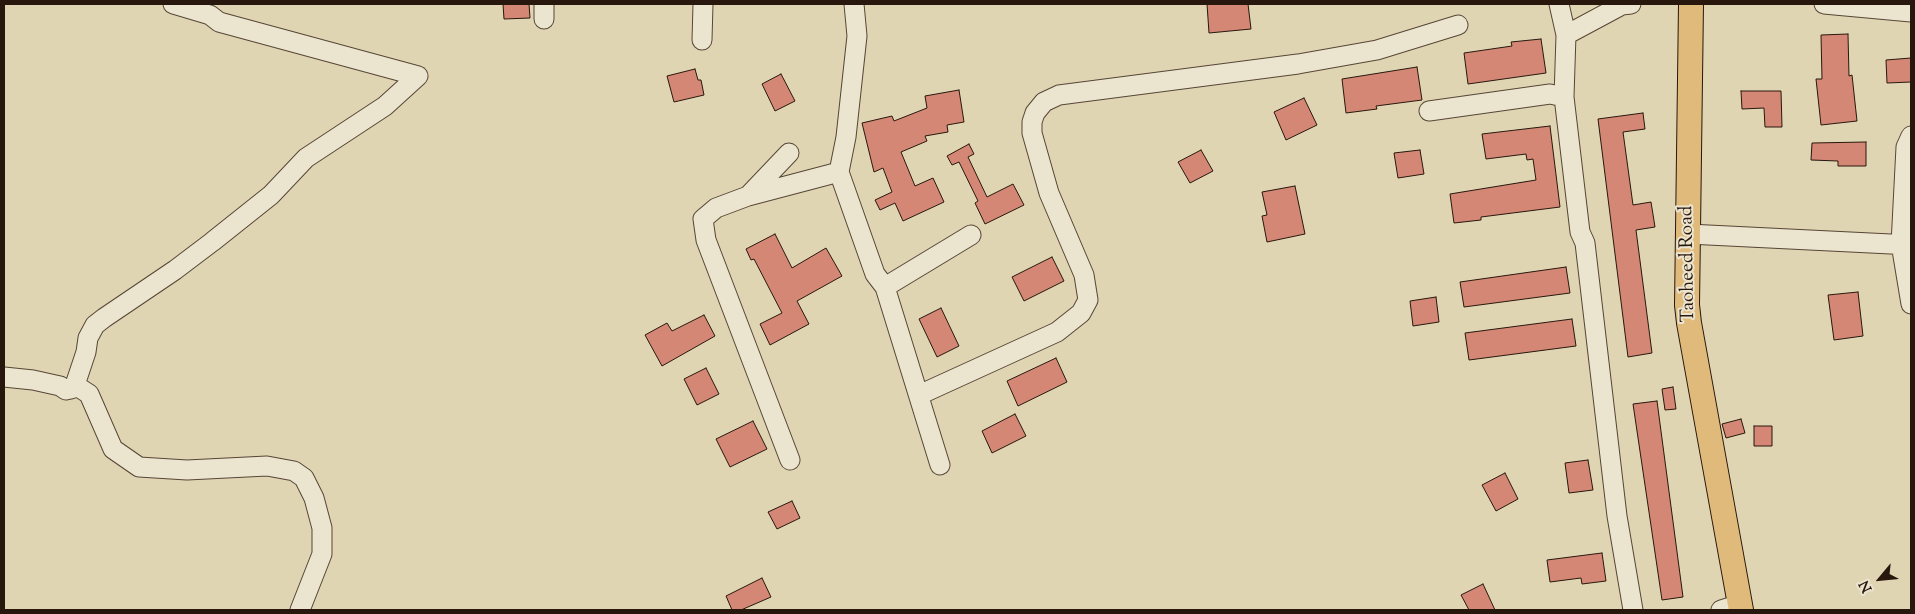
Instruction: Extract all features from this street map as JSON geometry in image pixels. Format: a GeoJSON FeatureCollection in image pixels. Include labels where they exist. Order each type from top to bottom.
{"type":"FeatureCollection","features":[{"type":"Feature","properties":{"kind":"main road","name":"Taoheed Road"},"geometry":{"type":"LineString","coordinates":[[1691,4],[1687,305],[1734,608]]}},
{"type":"Feature","properties":{"kind":"street"},"geometry":{"type":"LineString","coordinates":[[4,377],[45,382],[66,390],[75,385],[86,352],[88,338],[95,325],[212,242],[271,195],[306,158],[385,106],[418,76],[219,22],[210,15],[173,4]]}},
{"type":"Feature","properties":{"kind":"street"},"geometry":{"type":"LineString","coordinates":[[702,40],[703,4]]}},
{"type":"Feature","properties":{"kind":"street"},"geometry":{"type":"LineString","coordinates":[[854,4],[857,36],[846,136],[839,172],[875,274],[885,287],[940,465]]}},
{"type":"Feature","properties":{"kind":"street"},"geometry":{"type":"LineString","coordinates":[[1559,4],[1566,35],[1564,97],[1580,232],[1585,244],[1617,516],[1633,610]]}},
{"type":"Feature","properties":{"kind":"street"},"geometry":{"type":"LineString","coordinates":[[1566,35],[1622,5],[1631,4]]}},
{"type":"Feature","properties":{"kind":"street"},"geometry":{"type":"LineString","coordinates":[[1824,4],[1911,12]]}},
{"type":"Feature","properties":{"kind":"street"},"geometry":{"type":"LineString","coordinates":[[918,395],[1056,332],[1081,313],[1088,300],[1084,276],[1049,193],[1032,133],[1032,122],[1035,113],[1044,102],[1059,95],[1298,64],[1377,50],[1458,25]]}},
{"type":"Feature","properties":{"kind":"street"},"geometry":{"type":"LineString","coordinates":[[1429,111],[1550,94],[1564,97]]}},
{"type":"Feature","properties":{"kind":"street"},"geometry":{"type":"LineString","coordinates":[[1911,136],[1906,147],[1906,245],[1911,304]]}},
{"type":"Feature","properties":{"kind":"street"},"geometry":{"type":"LineString","coordinates":[[748,196],[789,153]]}},
{"type":"Feature","properties":{"kind":"street"},"geometry":{"type":"LineString","coordinates":[[790,460],[706,240],[703,219],[716,208],[748,196],[839,172]]}},
{"type":"Feature","properties":{"kind":"street"},"geometry":{"type":"LineString","coordinates":[[1688,234],[1906,245]]}},
{"type":"Feature","properties":{"kind":"street"},"geometry":{"type":"LineString","coordinates":[[885,287],[971,235]]}},
{"type":"Feature","properties":{"kind":"street"},"geometry":{"type":"LineString","coordinates":[[75,385],[89,394],[113,449],[139,467],[187,470],[267,466],[294,471],[304,478],[314,498],[322,528],[322,554],[300,610]]}},
{"type":"Feature","properties":{"kind":"building"},"geometry":{"type":"Polygon","coordinates":[[[503,4],[529,4],[530,18],[504,19],[503,4]]]}},
{"type":"Feature","properties":{"kind":"building"},"geometry":{"type":"Polygon","coordinates":[[[1207,4],[1248,4],[1251,29],[1209,33],[1207,4]]]}},
{"type":"Feature","properties":{"kind":"building"},"geometry":{"type":"Polygon","coordinates":[[[1848,34],[1849,76],[1852,75],[1857,121],[1821,125],[1816,79],[1822,79],[1821,35],[1848,34]]]}},
{"type":"Feature","properties":{"kind":"building"},"geometry":{"type":"Polygon","coordinates":[[[1541,39],[1546,73],[1468,84],[1464,53],[1512,46],[1511,42],[1541,39]]]}},
{"type":"Feature","properties":{"kind":"building"},"geometry":{"type":"Polygon","coordinates":[[[1911,58],[1911,82],[1887,83],[1886,60],[1911,58]]]}},
{"type":"Feature","properties":{"kind":"building"},"geometry":{"type":"Polygon","coordinates":[[[1417,67],[1422,100],[1376,106],[1377,109],[1346,113],[1342,79],[1417,67]]]}},
{"type":"Feature","properties":{"kind":"building"},"geometry":{"type":"Polygon","coordinates":[[[695,69],[698,80],[701,80],[704,95],[674,102],[667,76],[695,69]]]}},
{"type":"Feature","properties":{"kind":"building"},"geometry":{"type":"Polygon","coordinates":[[[781,74],[795,101],[775,111],[762,84],[781,74]]]}},
{"type":"Feature","properties":{"kind":"building"},"geometry":{"type":"Polygon","coordinates":[[[959,90],[964,122],[947,125],[948,132],[925,136],[927,141],[901,152],[915,186],[933,178],[944,202],[903,221],[895,203],[880,210],[875,200],[892,192],[883,168],[874,172],[862,123],[892,116],[894,121],[927,108],[925,96],[959,90]]]}},
{"type":"Feature","properties":{"kind":"building"},"geometry":{"type":"Polygon","coordinates":[[[1741,91],[1781,91],[1782,127],[1765,127],[1764,108],[1742,109],[1741,91]]]}},
{"type":"Feature","properties":{"kind":"building"},"geometry":{"type":"Polygon","coordinates":[[[1304,98],[1317,125],[1286,140],[1274,112],[1304,98]]]}},
{"type":"Feature","properties":{"kind":"building"},"geometry":{"type":"Polygon","coordinates":[[[1643,113],[1645,129],[1623,132],[1633,205],[1651,202],[1655,227],[1636,230],[1652,353],[1628,357],[1598,119],[1643,113]]]}},
{"type":"Feature","properties":{"kind":"building"},"geometry":{"type":"Polygon","coordinates":[[[1550,126],[1560,207],[1481,217],[1481,220],[1454,223],[1450,194],[1536,180],[1533,159],[1527,160],[1526,154],[1486,159],[1482,134],[1550,126]]]}},
{"type":"Feature","properties":{"kind":"building"},"geometry":{"type":"Polygon","coordinates":[[[1866,142],[1866,166],[1838,166],[1838,161],[1811,160],[1812,143],[1866,142]]]}},
{"type":"Feature","properties":{"kind":"building"},"geometry":{"type":"Polygon","coordinates":[[[969,144],[974,154],[968,157],[987,197],[1013,184],[1024,205],[985,224],[975,203],[978,201],[959,162],[952,165],[947,156],[969,144]]]}},
{"type":"Feature","properties":{"kind":"building"},"geometry":{"type":"Polygon","coordinates":[[[1201,150],[1213,171],[1190,183],[1178,162],[1201,150]]]}},
{"type":"Feature","properties":{"kind":"building"},"geometry":{"type":"Polygon","coordinates":[[[1420,150],[1424,174],[1398,178],[1394,153],[1420,150]]]}},
{"type":"Feature","properties":{"kind":"building"},"geometry":{"type":"Polygon","coordinates":[[[1295,186],[1305,234],[1267,242],[1262,216],[1267,215],[1262,192],[1295,186]]]}},
{"type":"Feature","properties":{"kind":"building"},"geometry":{"type":"Polygon","coordinates":[[[775,234],[792,268],[826,248],[842,276],[797,301],[809,324],[770,345],[760,324],[782,313],[754,259],[751,260],[746,249],[775,234]]]}},
{"type":"Feature","properties":{"kind":"building"},"geometry":{"type":"Polygon","coordinates":[[[1052,257],[1064,281],[1024,301],[1012,277],[1052,257]]]}},
{"type":"Feature","properties":{"kind":"building"},"geometry":{"type":"Polygon","coordinates":[[[1566,267],[1570,293],[1464,307],[1460,282],[1566,267]]]}},
{"type":"Feature","properties":{"kind":"building"},"geometry":{"type":"Polygon","coordinates":[[[1858,292],[1863,336],[1834,340],[1828,295],[1858,292]]]}},
{"type":"Feature","properties":{"kind":"building"},"geometry":{"type":"Polygon","coordinates":[[[1436,297],[1439,322],[1413,326],[1410,301],[1436,297]]]}},
{"type":"Feature","properties":{"kind":"building"},"geometry":{"type":"Polygon","coordinates":[[[941,308],[959,346],[937,357],[919,319],[941,308]]]}},
{"type":"Feature","properties":{"kind":"building"},"geometry":{"type":"Polygon","coordinates":[[[704,315],[715,336],[662,366],[645,335],[667,323],[672,331],[704,315]]]}},
{"type":"Feature","properties":{"kind":"building"},"geometry":{"type":"Polygon","coordinates":[[[1572,319],[1576,346],[1469,360],[1465,333],[1572,319]]]}},
{"type":"Feature","properties":{"kind":"building"},"geometry":{"type":"Polygon","coordinates":[[[1056,358],[1067,382],[1018,406],[1007,381],[1056,358]]]}},
{"type":"Feature","properties":{"kind":"building"},"geometry":{"type":"Polygon","coordinates":[[[706,368],[719,394],[697,405],[684,379],[706,368]]]}},
{"type":"Feature","properties":{"kind":"building"},"geometry":{"type":"Polygon","coordinates":[[[1673,387],[1676,409],[1665,410],[1662,389],[1673,387]]]}},
{"type":"Feature","properties":{"kind":"building"},"geometry":{"type":"Polygon","coordinates":[[[1657,401],[1683,597],[1662,600],[1633,404],[1657,401]]]}},
{"type":"Feature","properties":{"kind":"building"},"geometry":{"type":"Polygon","coordinates":[[[1015,414],[1026,436],[992,453],[982,431],[1015,414]]]}},
{"type":"Feature","properties":{"kind":"building"},"geometry":{"type":"Polygon","coordinates":[[[1741,419],[1745,433],[1726,438],[1722,424],[1741,419]]]}},
{"type":"Feature","properties":{"kind":"building"},"geometry":{"type":"Polygon","coordinates":[[[753,421],[767,449],[730,467],[716,439],[753,421]]]}},
{"type":"Feature","properties":{"kind":"building"},"geometry":{"type":"Polygon","coordinates":[[[1754,426],[1772,426],[1772,446],[1754,446],[1754,426]]]}},
{"type":"Feature","properties":{"kind":"building"},"geometry":{"type":"Polygon","coordinates":[[[1588,460],[1593,490],[1569,493],[1565,463],[1588,460]]]}},
{"type":"Feature","properties":{"kind":"building"},"geometry":{"type":"Polygon","coordinates":[[[1505,473],[1518,499],[1496,511],[1482,485],[1505,473]]]}},
{"type":"Feature","properties":{"kind":"building"},"geometry":{"type":"Polygon","coordinates":[[[792,501],[800,518],[777,529],[768,512],[792,501]]]}},
{"type":"Feature","properties":{"kind":"building"},"geometry":{"type":"Polygon","coordinates":[[[1602,553],[1606,581],[1582,584],[1581,578],[1550,582],[1547,560],[1602,553]]]}},
{"type":"Feature","properties":{"kind":"building"},"geometry":{"type":"Polygon","coordinates":[[[762,578],[771,597],[741,610],[732,610],[726,596],[762,578]]]}},
{"type":"Feature","properties":{"kind":"building"},"geometry":{"type":"Polygon","coordinates":[[[1483,584],[1495,610],[1469,610],[1461,595],[1483,584]]]}}]}
